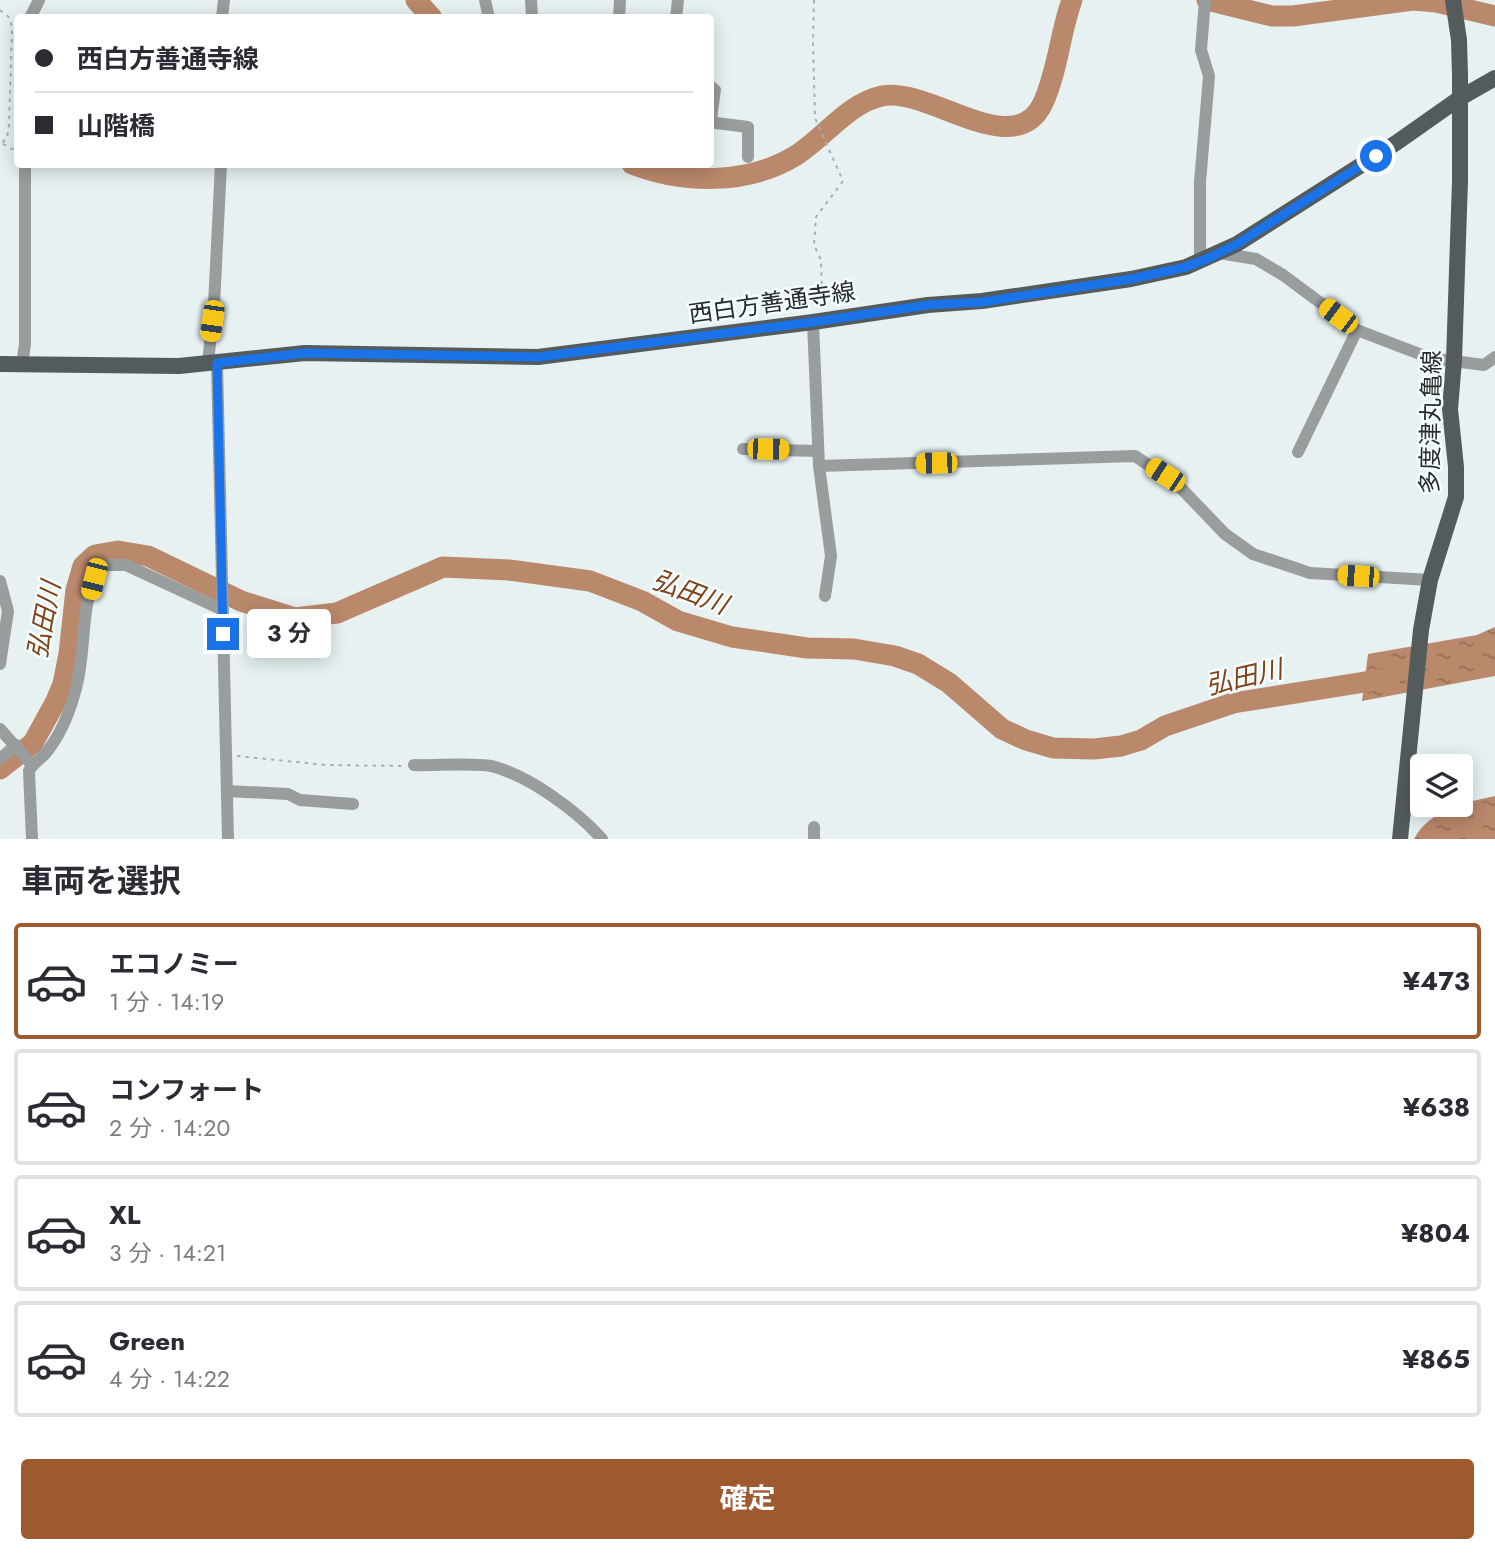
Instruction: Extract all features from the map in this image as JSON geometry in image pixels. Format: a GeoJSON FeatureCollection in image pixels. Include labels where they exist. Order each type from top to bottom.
{"type":"FeatureCollection","features":[{"type":"Feature","properties":{"kind":"main road","name":"多度津丸亀線"},"geometry":{"type":"LineString","coordinates":[[1400,839],[1421,630],[1430,580],[1456,496],[1450,409],[1454,360],[1460,40],[1453,0]]}},
{"type":"Feature","properties":{"kind":"main road","name":"西白方善通寺線"},"geometry":{"type":"LineString","coordinates":[[0,364],[179,366],[305,353],[538,357],[928,305],[982,302],[1131,279],[1186,267],[1219,253],[1495,78]]}},
{"type":"Feature","properties":{"kind":"street"},"geometry":{"type":"LineString","coordinates":[[1200,262],[1200,182],[1209,76],[1201,50],[1205,7]]}},
{"type":"Feature","properties":{"kind":"street"},"geometry":{"type":"LineString","coordinates":[[714,122],[748,127],[748,157]]}},
{"type":"Feature","properties":{"kind":"street"},"geometry":{"type":"LineString","coordinates":[[22,364],[25,344],[24,168]]}},
{"type":"Feature","properties":{"kind":"street"},"geometry":{"type":"LineString","coordinates":[[221,168],[213,363],[223,578],[228,839]]}},
{"type":"Feature","properties":{"kind":"street"},"geometry":{"type":"LineString","coordinates":[[1219,253],[1256,259],[1283,275],[1357,330],[1430,358],[1484,365],[1495,357]]}},
{"type":"Feature","properties":{"kind":"street"},"geometry":{"type":"LineString","coordinates":[[813,322],[819,466],[831,556],[825,596]]}},
{"type":"Feature","properties":{"kind":"street"},"geometry":{"type":"LineString","coordinates":[[1298,452],[1357,330]]}},
{"type":"Feature","properties":{"kind":"street"},"geometry":{"type":"LineString","coordinates":[[743,449],[818,451]]}},
{"type":"Feature","properties":{"kind":"street"},"geometry":{"type":"LineString","coordinates":[[819,466],[1135,456],[1177,484],[1225,534],[1253,554],[1310,573],[1430,580]]}},
{"type":"Feature","properties":{"kind":"street"},"geometry":{"type":"LineString","coordinates":[[32,839],[29,771],[44,754],[68,713],[76,688],[88,600],[98,570],[108,565],[126,565],[223,609]]}},
{"type":"Feature","properties":{"kind":"street"},"geometry":{"type":"LineString","coordinates":[[0,581],[8,611],[0,664]]}},
{"type":"Feature","properties":{"kind":"street"},"geometry":{"type":"LineString","coordinates":[[0,729],[32,765]]}},
{"type":"Feature","properties":{"kind":"street"},"geometry":{"type":"LineString","coordinates":[[0,759],[16,745]]}},
{"type":"Feature","properties":{"kind":"street"},"geometry":{"type":"LineString","coordinates":[[414,765],[494,766],[527,782],[561,804],[603,839]]}},
{"type":"Feature","properties":{"kind":"street"},"geometry":{"type":"LineString","coordinates":[[275,793],[276,779]]}},
{"type":"Feature","properties":{"kind":"street"},"geometry":{"type":"LineString","coordinates":[[227,791],[288,794],[299,806],[353,804]]}},
{"type":"Feature","properties":{"kind":"path"},"geometry":{"type":"LineString","coordinates":[[813,322],[822,303],[821,260],[814,245],[816,217],[843,181],[816,118],[814,0]]}},
{"type":"Feature","properties":{"kind":"path"},"geometry":{"type":"LineString","coordinates":[[0,10],[10,18],[12,29],[9,125],[7,138],[1,144]]}},
{"type":"Feature","properties":{"kind":"path"},"geometry":{"type":"LineString","coordinates":[[226,755],[326,765],[414,765]]}},
{"type":"Feature","properties":{"kind":"water"},"geometry":{"type":"Polygon","coordinates":[[[1495,627],[1495,676],[1362,701],[1368,654],[1477,635],[1495,627]]]}},
{"type":"Feature","properties":{"kind":"water"},"geometry":{"type":"Polygon","coordinates":[[[1495,796],[1495,839],[1414,839],[1420,829],[1435,817],[1473,817],[1473,801],[1495,796]]]}},
{"type":"Feature","properties":{"kind":"waterway"},"geometry":{"type":"LineString","coordinates":[[416,0],[428,14]]}},
{"type":"Feature","properties":{"kind":"waterway"},"geometry":{"type":"LineString","coordinates":[[643,168],[693,178],[736,177],[756,172],[795,156],[847,113],[882,96],[901,96],[923,101],[992,125],[1012,126],[1030,120],[1043,103],[1048,90],[1072,0]]}},
{"type":"Feature","properties":{"kind":"waterway"},"geometry":{"type":"LineString","coordinates":[[1207,0],[1272,16],[1293,16],[1413,0],[1436,2],[1495,16]]}},
{"type":"Feature","properties":{"kind":"waterway","name":"弘田川"},"geometry":{"type":"LineString","coordinates":[[0,769],[33,743],[63,684],[76,590],[83,566],[95,555],[118,551],[148,556],[241,601],[295,618],[337,613],[443,567],[509,570],[590,581],[642,601],[678,621],[732,637],[807,648],[854,649],[895,656],[918,664],[949,683],[1002,729],[1053,748],[1094,749],[1121,746],[1141,740],[1165,726],[1233,703],[1390,678]]}},
{"type":"Feature","properties":{"kind":"route"},"geometry":{"type":"LineString","coordinates":[[223,634],[217,363],[305,353],[538,357],[928,305],[982,302],[1131,279],[1186,267],[1237,244],[1376,156]]}}]}
